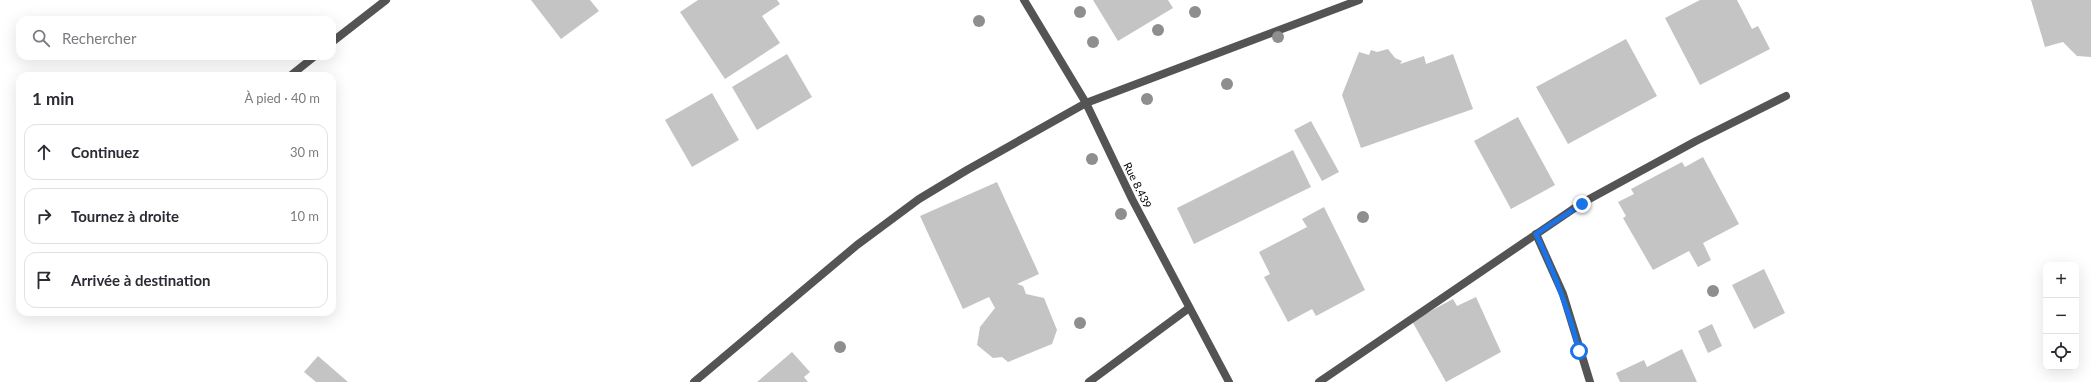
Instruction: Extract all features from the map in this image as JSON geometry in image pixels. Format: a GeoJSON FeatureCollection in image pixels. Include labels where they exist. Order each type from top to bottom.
{"type":"FeatureCollection","features":[{"type":"Feature","properties":{"kind":"street"},"geometry":{"type":"LineString","coordinates":[[336,39],[386,0]]}},
{"type":"Feature","properties":{"kind":"street","name":"Rue 8.439"},"geometry":{"type":"LineString","coordinates":[[1024,0],[1086,103],[1132,199],[1229,382]]}},
{"type":"Feature","properties":{"kind":"street"},"geometry":{"type":"LineString","coordinates":[[694,382],[857,245],[919,199],[1086,103],[1357,0]]}},
{"type":"Feature","properties":{"kind":"street"},"geometry":{"type":"LineString","coordinates":[[295,72],[310,60]]}},
{"type":"Feature","properties":{"kind":"street"},"geometry":{"type":"LineString","coordinates":[[1319,382],[1582,204],[1696,141],[1786,96]]}},
{"type":"Feature","properties":{"kind":"street"},"geometry":{"type":"LineString","coordinates":[[1536,234],[1565,301],[1590,382]]}},
{"type":"Feature","properties":{"kind":"street"},"geometry":{"type":"LineString","coordinates":[[1090,382],[1189,308]]}},
{"type":"Feature","properties":{"kind":"building"},"geometry":{"type":"Polygon","coordinates":[[[531,0],[590,0],[599,11],[561,39],[531,0]]]}},
{"type":"Feature","properties":{"kind":"building"},"geometry":{"type":"Polygon","coordinates":[[[698,0],[777,0],[780,4],[762,16],[780,43],[725,79],[680,12],[698,0]]]}},
{"type":"Feature","properties":{"kind":"building"},"geometry":{"type":"Polygon","coordinates":[[[1093,0],[1168,0],[1173,8],[1118,41],[1093,0]]]}},
{"type":"Feature","properties":{"kind":"building"},"geometry":{"type":"Polygon","coordinates":[[[1700,0],[1737,0],[1752,29],[1758,26],[1770,49],[1700,85],[1665,18],[1700,0]]]}},
{"type":"Feature","properties":{"kind":"building"},"geometry":{"type":"Polygon","coordinates":[[[2031,0],[2091,0],[2091,57],[2077,56],[2063,42],[2045,47],[2031,0]]]}},
{"type":"Feature","properties":{"kind":"building"},"geometry":{"type":"Polygon","coordinates":[[[1626,39],[1657,96],[1568,144],[1536,87],[1626,39]]]}},
{"type":"Feature","properties":{"kind":"building"},"geometry":{"type":"Polygon","coordinates":[[[1388,49],[1395,58],[1402,61],[1400,64],[1424,56],[1426,64],[1453,54],[1473,109],[1361,148],[1342,95],[1359,52],[1369,55],[1371,50],[1377,52],[1388,49]]]}},
{"type":"Feature","properties":{"kind":"building"},"geometry":{"type":"Polygon","coordinates":[[[787,54],[812,97],[757,130],[732,87],[787,54]]]}},
{"type":"Feature","properties":{"kind":"building"},"geometry":{"type":"Polygon","coordinates":[[[712,93],[739,140],[692,167],[665,120],[712,93]]]}},
{"type":"Feature","properties":{"kind":"building"},"geometry":{"type":"Polygon","coordinates":[[[1518,117],[1555,185],[1511,209],[1474,141],[1518,117]]]}},
{"type":"Feature","properties":{"kind":"building"},"geometry":{"type":"Polygon","coordinates":[[[1311,121],[1339,172],[1322,181],[1294,130],[1311,121]]]}},
{"type":"Feature","properties":{"kind":"building"},"geometry":{"type":"Polygon","coordinates":[[[1293,150],[1311,187],[1194,244],[1177,208],[1293,150]]]}},
{"type":"Feature","properties":{"kind":"building"},"geometry":{"type":"Polygon","coordinates":[[[1703,157],[1739,224],[1703,243],[1711,260],[1698,267],[1689,251],[1653,270],[1623,218],[1626,216],[1618,202],[1634,194],[1631,189],[1682,162],[1685,167],[1703,157]]]}},
{"type":"Feature","properties":{"kind":"building"},"geometry":{"type":"Polygon","coordinates":[[[997,182],[1039,274],[1017,284],[1023,286],[1026,294],[1044,298],[1057,330],[1052,344],[1008,362],[1002,357],[993,358],[977,345],[980,327],[995,308],[989,297],[963,309],[920,216],[997,182]]]}},
{"type":"Feature","properties":{"kind":"building"},"geometry":{"type":"Polygon","coordinates":[[[1324,207],[1365,290],[1316,316],[1312,309],[1288,322],[1264,277],[1270,274],[1259,252],[1307,227],[1302,219],[1324,207]]]}},
{"type":"Feature","properties":{"kind":"building"},"geometry":{"type":"Polygon","coordinates":[[[1764,269],[1785,313],[1754,329],[1732,285],[1764,269]]]}},
{"type":"Feature","properties":{"kind":"building"},"geometry":{"type":"Polygon","coordinates":[[[1476,297],[1501,352],[1446,382],[1412,321],[1453,299],[1457,306],[1476,297]]]}},
{"type":"Feature","properties":{"kind":"building"},"geometry":{"type":"Polygon","coordinates":[[[1712,324],[1722,346],[1708,353],[1698,331],[1712,324]]]}},
{"type":"Feature","properties":{"kind":"building"},"geometry":{"type":"Polygon","coordinates":[[[1682,349],[1697,382],[1620,382],[1616,373],[1644,360],[1647,367],[1682,349]]]}},
{"type":"Feature","properties":{"kind":"building"},"geometry":{"type":"Polygon","coordinates":[[[792,352],[810,372],[804,377],[808,382],[757,382],[792,352]]]}},
{"type":"Feature","properties":{"kind":"building"},"geometry":{"type":"Polygon","coordinates":[[[318,356],[348,382],[316,382],[304,372],[318,356]]]}},
{"type":"Feature","properties":{"kind":"route"},"geometry":{"type":"LineString","coordinates":[[1579,351],[1572,320],[1552,269],[1536,234],[1582,204]]}}]}
